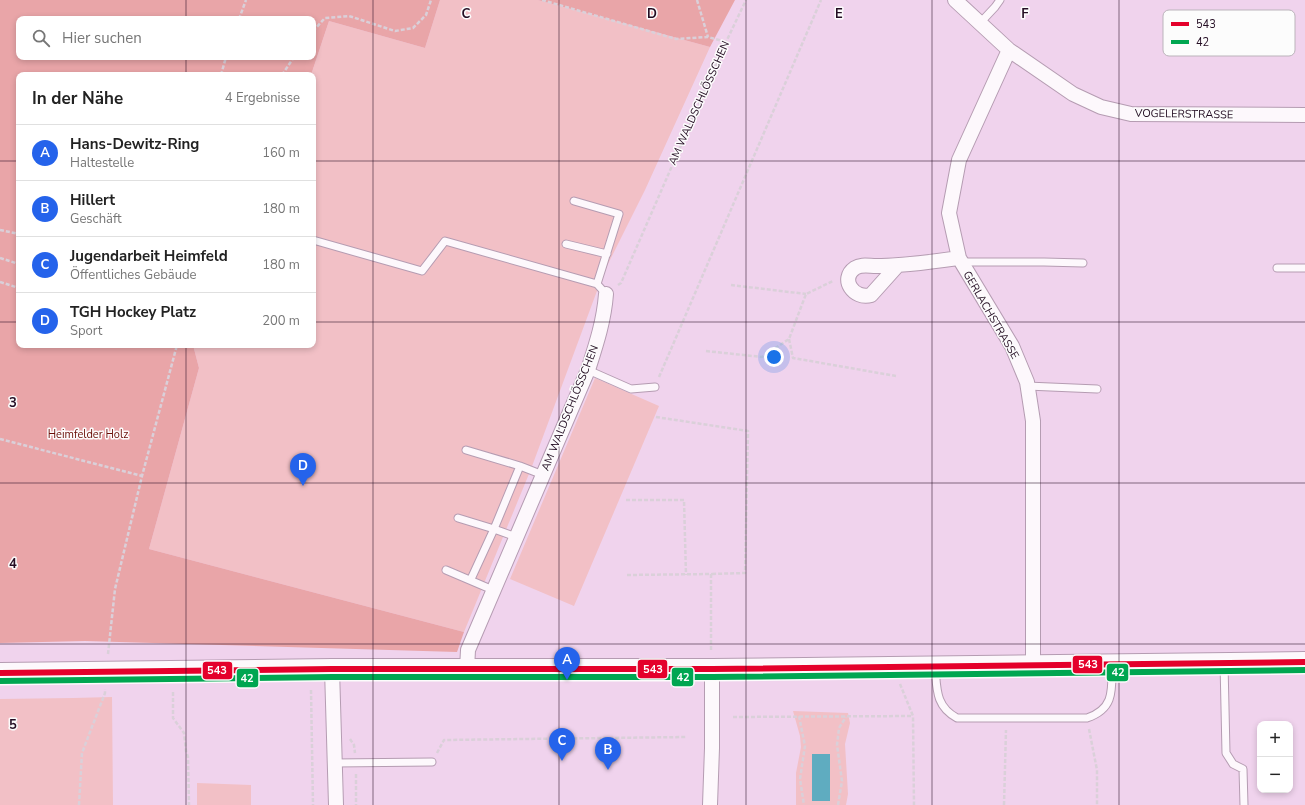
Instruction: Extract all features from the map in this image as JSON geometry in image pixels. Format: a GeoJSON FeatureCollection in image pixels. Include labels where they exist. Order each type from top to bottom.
{"type":"FeatureCollection","features":[{"type":"Feature","properties":{"kind":"street","name":"VOGELERSTRASSE"},"geometry":{"type":"LineString","coordinates":[[955,0],[1009,50],[1073,94],[1101,107],[1131,114],[1305,116]]}},
{"type":"Feature","properties":{"kind":"street","name":"GERLACHSTRASSE"},"geometry":{"type":"LineString","coordinates":[[1009,50],[959,160],[949,213],[960,260],[1012,346],[1027,382],[1033,422],[1033,665]]}},
{"type":"Feature","properties":{"kind":"street"},"geometry":{"type":"LineString","coordinates":[[897,266],[871,295],[866,297],[853,292],[849,279],[851,273],[855,268],[862,265],[897,266],[960,260]]}},
{"type":"Feature","properties":{"kind":"street","name":"AM WALDSCHLÖSSCHEN"},"geometry":{"type":"LineString","coordinates":[[467,669],[468,650],[588,370],[605,312],[601,289]]}},
{"type":"Feature","properties":{"kind":"street"},"geometry":{"type":"LineString","coordinates":[[0,673],[332,669],[712,669],[1305,662]]}},
{"type":"Feature","properties":{"kind":"street"},"geometry":{"type":"LineString","coordinates":[[332,669],[336,805]]}},
{"type":"Feature","properties":{"kind":"street"},"geometry":{"type":"LineString","coordinates":[[710,805],[712,669]]}},
{"type":"Feature","properties":{"kind":"lane"},"geometry":{"type":"LineString","coordinates":[[980,23],[1000,0]]}},
{"type":"Feature","properties":{"kind":"lane"},"geometry":{"type":"LineString","coordinates":[[316,241],[422,271],[445,241],[601,289],[606,254],[620,214],[574,201]]}},
{"type":"Feature","properties":{"kind":"lane"},"geometry":{"type":"LineString","coordinates":[[566,244],[606,254]]}},
{"type":"Feature","properties":{"kind":"lane"},"geometry":{"type":"LineString","coordinates":[[960,260],[1083,263]]}},
{"type":"Feature","properties":{"kind":"lane"},"geometry":{"type":"LineString","coordinates":[[1277,268],[1305,268]]}},
{"type":"Feature","properties":{"kind":"lane"},"geometry":{"type":"LineString","coordinates":[[588,370],[631,389],[655,387]]}},
{"type":"Feature","properties":{"kind":"lane"},"geometry":{"type":"LineString","coordinates":[[1027,386],[1097,389]]}},
{"type":"Feature","properties":{"kind":"lane"},"geometry":{"type":"LineString","coordinates":[[466,450],[520,466],[543,475]]}},
{"type":"Feature","properties":{"kind":"lane"},"geometry":{"type":"LineString","coordinates":[[471,579],[494,529],[520,466]]}},
{"type":"Feature","properties":{"kind":"lane"},"geometry":{"type":"LineString","coordinates":[[458,518],[516,537]]}},
{"type":"Feature","properties":{"kind":"lane"},"geometry":{"type":"LineString","coordinates":[[446,570],[471,579],[493,590]]}},
{"type":"Feature","properties":{"kind":"lane"},"geometry":{"type":"LineString","coordinates":[[1224,663],[1226,753],[1232,764],[1242,769],[1244,805]]}},
{"type":"Feature","properties":{"kind":"lane"},"geometry":{"type":"LineString","coordinates":[[935,666],[939,701],[951,715],[957,718],[1087,718],[1096,715],[1104,709],[1111,697],[1112,664]]}},
{"type":"Feature","properties":{"kind":"lane"},"geometry":{"type":"LineString","coordinates":[[335,763],[432,762]]}},
{"type":"Feature","properties":{"kind":"path"},"geometry":{"type":"LineString","coordinates":[[240,16],[246,0]]}},
{"type":"Feature","properties":{"kind":"path"},"geometry":{"type":"LineString","coordinates":[[316,28],[325,18],[349,16],[395,31],[413,28],[426,15],[431,0]]}},
{"type":"Feature","properties":{"kind":"path"},"geometry":{"type":"LineString","coordinates":[[542,0],[676,39],[708,37],[726,42]]}},
{"type":"Feature","properties":{"kind":"path"},"geometry":{"type":"LineString","coordinates":[[697,0],[708,37]]}},
{"type":"Feature","properties":{"kind":"path","name":"AM WALDSCHLÖSSCHEN"},"geometry":{"type":"LineString","coordinates":[[601,289],[621,284],[726,42],[746,0]]}},
{"type":"Feature","properties":{"kind":"path"},"geometry":{"type":"LineString","coordinates":[[655,387],[821,0]]}},
{"type":"Feature","properties":{"kind":"path"},"geometry":{"type":"LineString","coordinates":[[222,72],[225,60]]}},
{"type":"Feature","properties":{"kind":"path"},"geometry":{"type":"LineString","coordinates":[[284,72],[292,60]]}},
{"type":"Feature","properties":{"kind":"path"},"geometry":{"type":"LineString","coordinates":[[0,230],[16,233]]}},
{"type":"Feature","properties":{"kind":"path"},"geometry":{"type":"LineString","coordinates":[[0,258],[16,263]]}},
{"type":"Feature","properties":{"kind":"path"},"geometry":{"type":"LineString","coordinates":[[732,285],[806,294],[851,273]]}},
{"type":"Feature","properties":{"kind":"path"},"geometry":{"type":"LineString","coordinates":[[0,282],[16,287]]}},
{"type":"Feature","properties":{"kind":"path"},"geometry":{"type":"LineString","coordinates":[[806,294],[789,339],[793,358],[896,376]]}},
{"type":"Feature","properties":{"kind":"path"},"geometry":{"type":"LineString","coordinates":[[706,351],[762,357],[789,339]]}},
{"type":"Feature","properties":{"kind":"path"},"geometry":{"type":"LineString","coordinates":[[79,805],[82,753],[105,694],[115,589],[142,476],[176,348]]}},
{"type":"Feature","properties":{"kind":"path"},"geometry":{"type":"LineString","coordinates":[[627,575],[745,573],[748,431],[656,417]]}},
{"type":"Feature","properties":{"kind":"path"},"geometry":{"type":"LineString","coordinates":[[0,439],[142,476]]}},
{"type":"Feature","properties":{"kind":"path"},"geometry":{"type":"LineString","coordinates":[[626,500],[684,500],[686,574]]}},
{"type":"Feature","properties":{"kind":"path"},"geometry":{"type":"LineString","coordinates":[[711,574],[712,669]]}},
{"type":"Feature","properties":{"kind":"path"},"geometry":{"type":"LineString","coordinates":[[900,684],[912,716],[914,805]]}},
{"type":"Feature","properties":{"kind":"path"},"geometry":{"type":"LineString","coordinates":[[311,690],[313,805]]}},
{"type":"Feature","properties":{"kind":"path"},"geometry":{"type":"LineString","coordinates":[[173,692],[173,718],[184,733],[188,758],[189,805]]}},
{"type":"Feature","properties":{"kind":"path"},"geometry":{"type":"LineString","coordinates":[[799,716],[805,746],[800,779],[804,805]]}},
{"type":"Feature","properties":{"kind":"path"},"geometry":{"type":"LineString","coordinates":[[838,805],[842,781],[837,745],[839,728],[846,716]]}},
{"type":"Feature","properties":{"kind":"path"},"geometry":{"type":"LineString","coordinates":[[732,717],[912,716]]}},
{"type":"Feature","properties":{"kind":"path"},"geometry":{"type":"LineString","coordinates":[[1004,805],[1006,718]]}},
{"type":"Feature","properties":{"kind":"path"},"geometry":{"type":"LineString","coordinates":[[1087,718],[1097,770],[1097,805]]}},
{"type":"Feature","properties":{"kind":"path"},"geometry":{"type":"LineString","coordinates":[[432,762],[444,740],[687,737]]}},
{"type":"Feature","properties":{"kind":"shaded area"},"geometry":{"type":"Polygon","coordinates":[[[440,0],[538,0],[710,47],[645,190],[604,272],[531,469],[464,632],[149,549],[199,368],[194,348],[316,348],[316,72],[312,72],[329,21],[425,48],[440,0]]]}},
{"type":"Feature","properties":{"kind":"shaded area"},"geometry":{"type":"Polygon","coordinates":[[[595,378],[659,406],[574,606],[510,579],[595,378]]]}},
{"type":"Feature","properties":{"kind":"shaded area"},"geometry":{"type":"Polygon","coordinates":[[[112,697],[113,805],[0,805],[0,699],[112,697]]]}},
{"type":"Feature","properties":{"kind":"shaded area"},"geometry":{"type":"Polygon","coordinates":[[[793,711],[848,713],[850,723],[845,744],[848,794],[846,805],[796,805],[796,773],[801,747],[800,736],[793,711]]]}},
{"type":"Feature","properties":{"kind":"shaded area"},"geometry":{"type":"Polygon","coordinates":[[[197,783],[251,785],[251,805],[197,805],[197,783]]]}},
{"type":"Feature","properties":{"kind":"green space","name":"Heimfelder Holz"},"geometry":{"type":"Polygon","coordinates":[[[0,0],[440,0],[425,48],[329,21],[316,60],[312,72],[16,72],[16,348],[194,348],[199,368],[149,549],[464,632],[457,652],[85,641],[0,643],[0,0]]]}},
{"type":"Feature","properties":{"kind":"green space"},"geometry":{"type":"Polygon","coordinates":[[[538,0],[735,0],[710,47],[538,0]]]}},
{"type":"Feature","properties":{"kind":"water"},"geometry":{"type":"Polygon","coordinates":[[[812,754],[830,754],[830,801],[812,801],[812,754]]]}},
{"type":"Feature","properties":{"kind":"transit line","name":"543"},"geometry":{"type":"LineString","coordinates":[[0,673],[332,669],[712,669],[1305,662]]}},
{"type":"Feature","properties":{"kind":"transit line","name":"42"},"geometry":{"type":"LineString","coordinates":[[0,681],[332,677],[712,677],[1305,670]]}},
{"type":"Feature","properties":{"kind":"place","name":"TGH Hockey Platz"},"geometry":{"type":"Point","coordinates":[303,486]}},
{"type":"Feature","properties":{"kind":"place","name":"Hans-Dewitz-Ring"},"geometry":{"type":"Point","coordinates":[567,680]}},
{"type":"Feature","properties":{"kind":"place","name":"Jugendarbeit Heimfeld"},"geometry":{"type":"Point","coordinates":[562,761]}},
{"type":"Feature","properties":{"kind":"place","name":"Hillert"},"geometry":{"type":"Point","coordinates":[608,770]}}]}
